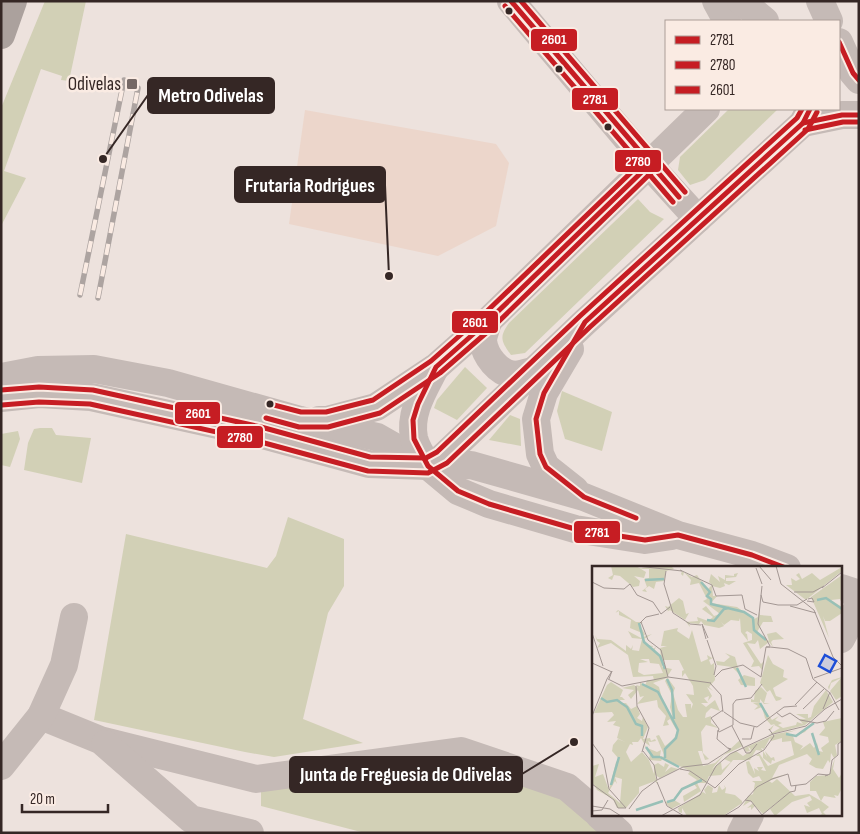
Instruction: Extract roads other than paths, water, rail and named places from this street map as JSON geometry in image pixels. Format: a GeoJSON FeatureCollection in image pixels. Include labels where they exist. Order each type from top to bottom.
{"type":"FeatureCollection","features":[{"type":"Feature","properties":{"kind":"highway"},"geometry":{"type":"LineString","coordinates":[[1,35],[13,3]]}},
{"type":"Feature","properties":{"kind":"street"},"geometry":{"type":"LineString","coordinates":[[511,1],[649,165],[698,219]]}},
{"type":"Feature","properties":{"kind":"street"},"geometry":{"type":"LineString","coordinates":[[716,1],[726,20]]}},
{"type":"Feature","properties":{"kind":"street"},"geometry":{"type":"LineString","coordinates":[[741,1],[764,20]]}},
{"type":"Feature","properties":{"kind":"street"},"geometry":{"type":"LineString","coordinates":[[819,1],[819,20]]}},
{"type":"Feature","properties":{"kind":"street"},"geometry":{"type":"LineString","coordinates":[[819,1],[828,20]]}},
{"type":"Feature","properties":{"kind":"street"},"geometry":{"type":"LineString","coordinates":[[840,44],[853,73],[859,80]]}},
{"type":"Feature","properties":{"kind":"street"},"geometry":{"type":"LineString","coordinates":[[840,82],[859,96]]}},
{"type":"Feature","properties":{"kind":"street"},"geometry":{"type":"LineString","coordinates":[[300,420],[327,420],[376,407],[436,367],[488,321],[705,110]]}},
{"type":"Feature","properties":{"kind":"street"},"geometry":{"type":"LineString","coordinates":[[428,466],[442,458],[807,116],[859,115]]}},
{"type":"Feature","properties":{"kind":"street"},"geometry":{"type":"LineString","coordinates":[[488,321],[483,340],[487,354],[497,366],[504,372],[515,375],[533,371]]}},
{"type":"Feature","properties":{"kind":"street"},"geometry":{"type":"LineString","coordinates":[[584,497],[546,467],[540,454],[536,420],[544,393],[585,322]]}},
{"type":"Feature","properties":{"kind":"street"},"geometry":{"type":"LineString","coordinates":[[428,466],[414,440],[413,420],[418,404],[436,367]]}},
{"type":"Feature","properties":{"kind":"street"},"geometry":{"type":"LineString","coordinates":[[1,377],[38,370],[94,369],[168,383],[300,420],[377,437],[428,466],[458,492],[488,504],[575,529],[644,540],[678,535]]}},
{"type":"Feature","properties":{"kind":"street"},"geometry":{"type":"LineString","coordinates":[[1,398],[39,394],[91,396],[259,434],[369,464],[471,465],[584,497],[678,535],[752,555],[782,566]]}},
{"type":"Feature","properties":{"kind":"street"},"geometry":{"type":"LineString","coordinates":[[842,588],[859,594]]}},
{"type":"Feature","properties":{"kind":"street"},"geometry":{"type":"LineString","coordinates":[[842,636],[859,604]]}},
{"type":"Feature","properties":{"kind":"street"},"geometry":{"type":"LineString","coordinates":[[1,766],[41,716],[64,665],[74,617]]}},
{"type":"Feature","properties":{"kind":"street"},"geometry":{"type":"LineString","coordinates":[[41,716],[100,740],[256,778],[462,751],[567,787],[592,808]]}},
{"type":"Feature","properties":{"kind":"street"},"geometry":{"type":"LineString","coordinates":[[100,740],[191,819],[250,833]]}},
{"type":"Feature","properties":{"kind":"street"},"geometry":{"type":"LineString","coordinates":[[600,816],[619,833]]}},
{"type":"Feature","properties":{"kind":"street"},"geometry":{"type":"LineString","coordinates":[[741,833],[750,816]]}},
{"type":"Feature","properties":{"kind":"railway"},"geometry":{"type":"LineString","coordinates":[[80,295],[124,80]]}},
{"type":"Feature","properties":{"kind":"railway"},"geometry":{"type":"LineString","coordinates":[[98,298],[138,88]]}},
{"type":"Feature","properties":{"kind":"place","name":"Odivelas"},"geometry":{"type":"Point","coordinates":[132,84]}},
{"type":"Feature","properties":{"kind":"place","name":"Metro Odivelas"},"geometry":{"type":"Point","coordinates":[103,159]}},
{"type":"Feature","properties":{"kind":"place","name":"Frutaria Rodrigues"},"geometry":{"type":"Point","coordinates":[389,276]}},
{"type":"Feature","properties":{"kind":"place","name":"Junta de Freguesia de Odivelas"},"geometry":{"type":"Point","coordinates":[574,742]}}]}
